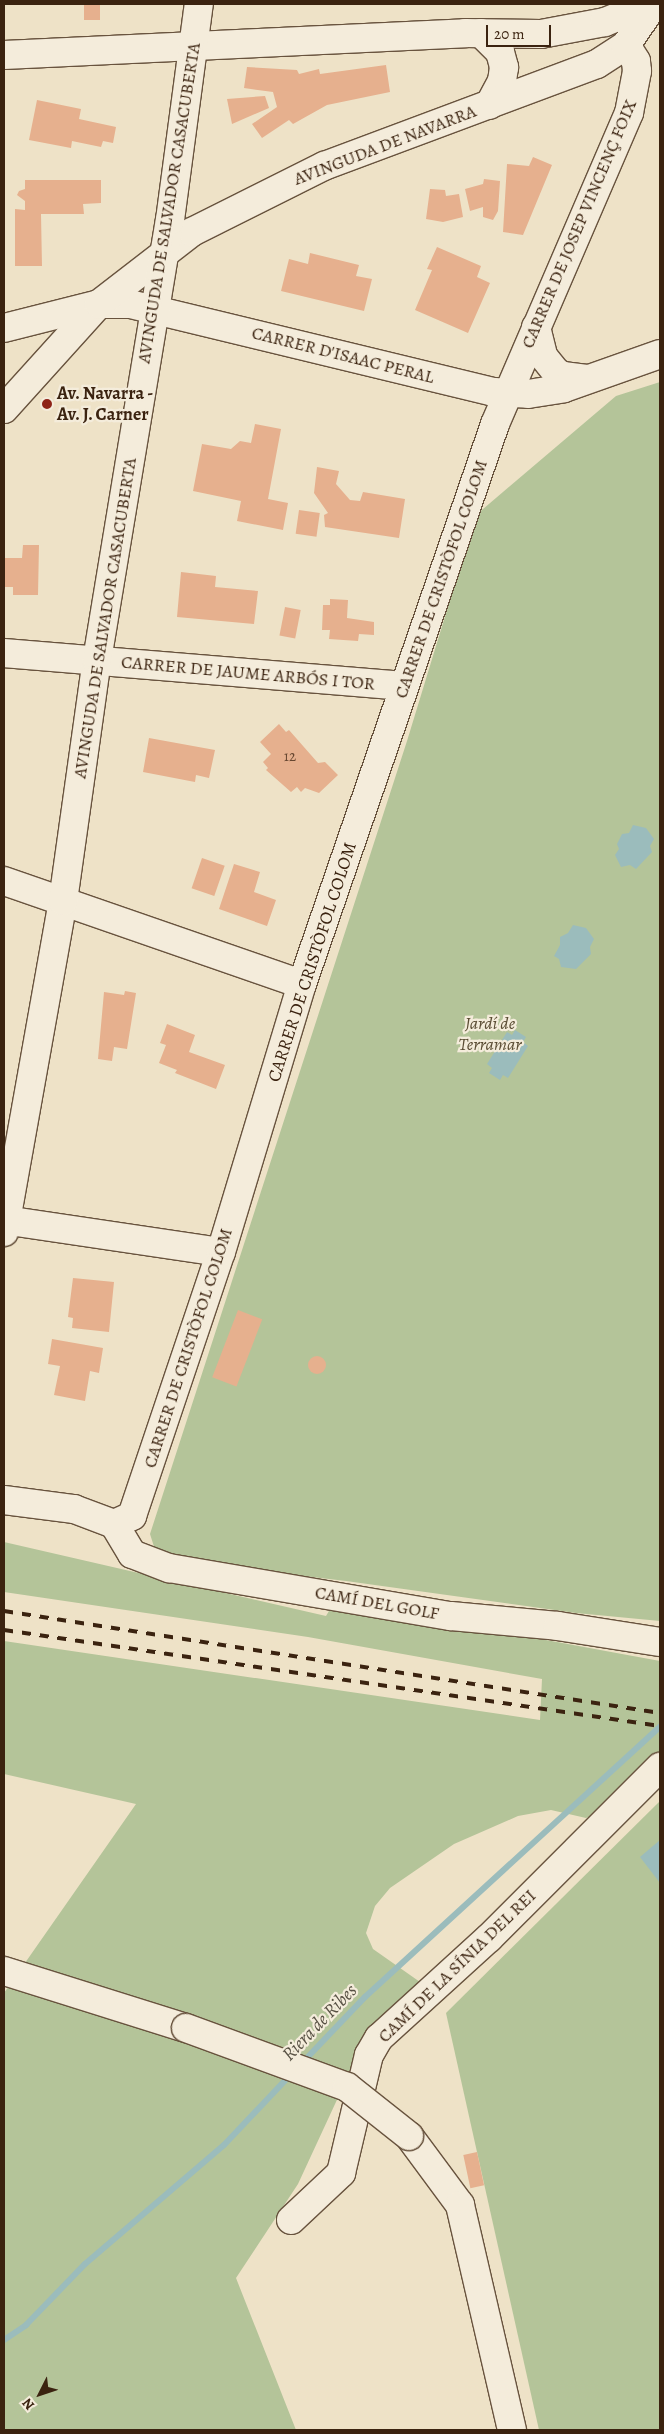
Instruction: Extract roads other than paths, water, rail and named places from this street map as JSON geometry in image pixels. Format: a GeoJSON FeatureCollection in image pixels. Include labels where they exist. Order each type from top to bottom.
{"type":"FeatureCollection","features":[{"type":"Feature","properties":{"kind":"street","name":"AVINGUDA DE SALVADOR CASACUBERTA"},"geometry":{"type":"LineString","coordinates":[[4,1224],[63,901],[97,660],[155,308],[199,4]]}},
{"type":"Feature","properties":{"kind":"street"},"geometry":{"type":"LineString","coordinates":[[4,55],[193,44],[559,32],[605,22],[649,4]]}},
{"type":"Feature","properties":{"kind":"street"},"geometry":{"type":"LineString","coordinates":[[626,45],[654,4]]}},
{"type":"Feature","properties":{"kind":"street"},"geometry":{"type":"LineString","coordinates":[[481,34],[500,52],[504,67],[502,80],[489,105]]}},
{"type":"Feature","properties":{"kind":"street","name":"AVINGUDA DE NAVARRA"},"geometry":{"type":"LineString","coordinates":[[4,409],[99,304],[164,250],[219,217],[324,166],[586,69],[626,45]]}},
{"type":"Feature","properties":{"kind":"street","name":"CARRER DE JOSEP VINCENÇ FOIX"},"geometry":{"type":"LineString","coordinates":[[508,393],[632,101],[636,61],[626,45]]}},
{"type":"Feature","properties":{"kind":"street"},"geometry":{"type":"LineString","coordinates":[[4,328],[99,304]]}},
{"type":"Feature","properties":{"kind":"street","name":"CARRER D'ISAAC PERAL"},"geometry":{"type":"LineString","coordinates":[[99,304],[155,308],[493,392],[545,393],[660,354]]}},
{"type":"Feature","properties":{"kind":"street","name":"CARRER D'ISAAC PERAL"},"geometry":{"type":"LineString","coordinates":[[536,327],[543,356],[556,372],[563,376],[587,379]]}},
{"type":"Feature","properties":{"kind":"street","name":"CARRER DE CRISTÒFOL COLOM"},"geometry":{"type":"LineString","coordinates":[[114,1524],[132,1516],[221,1252],[302,984],[403,686],[508,393]]}},
{"type":"Feature","properties":{"kind":"street","name":"CARRER DE JAUME ARBÓS I TOR"},"geometry":{"type":"LineString","coordinates":[[4,653],[403,686]]}},
{"type":"Feature","properties":{"kind":"street"},"geometry":{"type":"LineString","coordinates":[[4,881],[302,984]]}},
{"type":"Feature","properties":{"kind":"street"},"geometry":{"type":"LineString","coordinates":[[4,1224],[221,1252]]}},
{"type":"Feature","properties":{"kind":"street"},"geometry":{"type":"LineString","coordinates":[[4,1500],[74,1510],[114,1524]]}},
{"type":"Feature","properties":{"kind":"street","name":"CAMÍ DEL GOLF"},"geometry":{"type":"LineString","coordinates":[[114,1524],[132,1554],[169,1568],[451,1616],[558,1626],[660,1642]]}},
{"type":"Feature","properties":{"kind":"street","name":"CAMÍ DE LA SÍNIA DEL REI"},"geometry":{"type":"LineString","coordinates":[[292,2220],[341,2173],[369,2054],[379,2038],[489,1938],[660,1766]]}},
{"type":"Feature","properties":{"kind":"street"},"geometry":{"type":"LineString","coordinates":[[4,1971],[186,2028],[347,2087],[409,2136],[460,2205],[512,2430]]}},
{"type":"Feature","properties":{"kind":"water"},"geometry":{"type":"Polygon","coordinates":[[[633,825],[646,828],[654,839],[650,846],[652,852],[636,869],[630,865],[621,867],[615,855],[619,849],[617,844],[622,834],[629,833],[633,825]]]}},
{"type":"Feature","properties":{"kind":"water"},"geometry":{"type":"Polygon","coordinates":[[[573,925],[586,928],[594,939],[590,947],[591,954],[576,969],[561,967],[559,959],[554,956],[560,945],[560,937],[568,933],[573,925]]]}},
{"type":"Feature","properties":{"kind":"water"},"geometry":{"type":"Polygon","coordinates":[[[515,1030],[526,1037],[523,1042],[528,1046],[508,1078],[503,1075],[500,1080],[489,1073],[492,1068],[487,1064],[507,1032],[512,1035],[515,1030]]]}},
{"type":"Feature","properties":{"kind":"water"},"geometry":{"type":"Polygon","coordinates":[[[660,1840],[660,1883],[640,1857],[660,1840]]]}},
{"type":"Feature","properties":{"kind":"waterway","name":"Riera de Ribes"},"geometry":{"type":"LineString","coordinates":[[303,2062],[365,1997],[660,1727]]}},
{"type":"Feature","properties":{"kind":"waterway","name":"Riera de Ribes"},"geometry":{"type":"LineString","coordinates":[[4,2340],[26,2325],[85,2264],[224,2145],[292,2073]]}},
{"type":"Feature","properties":{"kind":"railway"},"geometry":{"type":"LineString","coordinates":[[4,1611],[660,1713]]}},
{"type":"Feature","properties":{"kind":"railway"},"geometry":{"type":"LineString","coordinates":[[4,1630],[660,1726]]}},
{"type":"Feature","properties":{"kind":"place","name":"Av. Navarra - Av. J. Carner"},"geometry":{"type":"Point","coordinates":[47,404]}},
{"type":"Feature","properties":{"kind":"park label","name":"Jardí de Terramar"},"geometry":{"type":"Point","coordinates":[490,1034]}}]}
